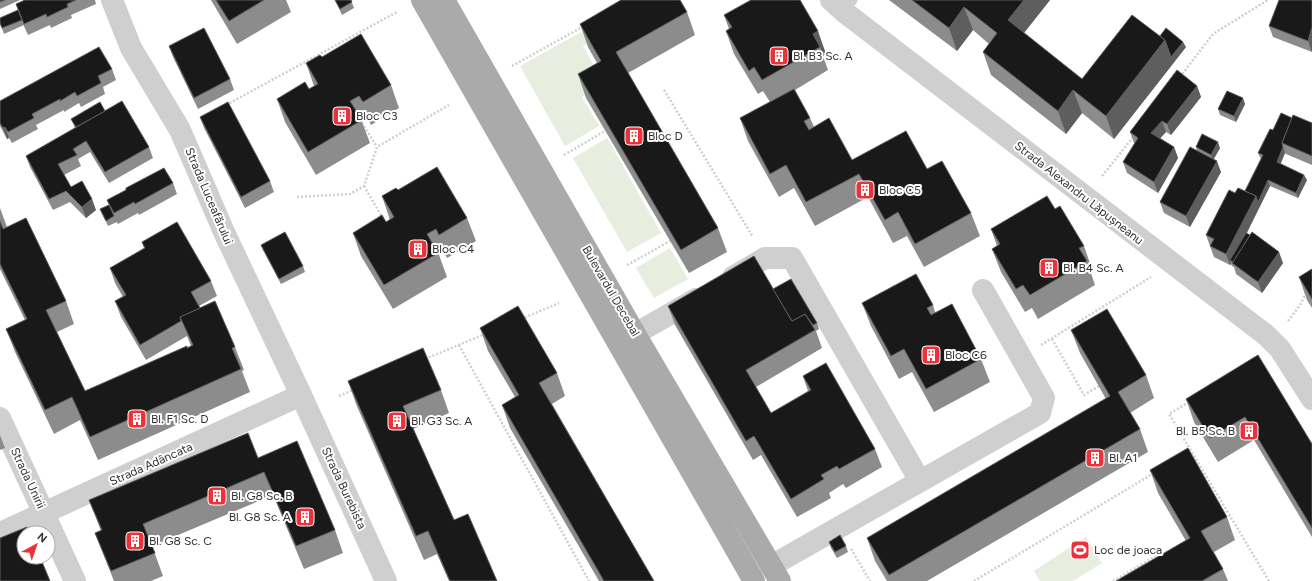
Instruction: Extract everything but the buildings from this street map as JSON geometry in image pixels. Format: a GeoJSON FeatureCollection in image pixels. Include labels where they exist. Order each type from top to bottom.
{"type":"FeatureCollection","features":[{"type":"Feature","properties":{"kind":"main road","name":"Bulevardul Decebal"},"geometry":{"type":"LineString","coordinates":[[422,0],[754,581]]}},
{"type":"Feature","properties":{"kind":"main road","name":"Bulevardul Decebal"},"geometry":{"type":"LineString","coordinates":[[444,0],[635,334],[776,573]]}},
{"type":"Feature","properties":{"kind":"street","name":"Strada Luceafărului"},"geometry":{"type":"LineString","coordinates":[[112,0],[131,48],[180,130],[224,232],[301,396]]}},
{"type":"Feature","properties":{"kind":"street","name":"Strada Alexandru Lăpușneanu"},"geometry":{"type":"LineString","coordinates":[[842,4],[1171,264],[1266,334],[1280,349],[1312,400]]}},
{"type":"Feature","properties":{"kind":"street"},"geometry":{"type":"LineString","coordinates":[[635,334],[765,258],[792,258],[920,481]]}},
{"type":"Feature","properties":{"kind":"street"},"geometry":{"type":"LineString","coordinates":[[776,573],[838,528],[1040,413],[1044,398],[983,290]]}},
{"type":"Feature","properties":{"kind":"street","name":"Strada Adâncata"},"geometry":{"type":"LineString","coordinates":[[0,533],[301,396]]}},
{"type":"Feature","properties":{"kind":"street","name":"Strada Burebista"},"geometry":{"type":"LineString","coordinates":[[301,396],[386,581]]}},
{"type":"Feature","properties":{"kind":"street","name":"Strada Unirii"},"geometry":{"type":"LineString","coordinates":[[0,418],[75,581]]}},
{"type":"Feature","properties":{"kind":"path"},"geometry":{"type":"LineString","coordinates":[[1179,78],[1213,34],[1268,0]]}},
{"type":"Feature","properties":{"kind":"path"},"geometry":{"type":"LineString","coordinates":[[221,108],[397,12]]}},
{"type":"Feature","properties":{"kind":"path"},"geometry":{"type":"LineString","coordinates":[[512,66],[587,24]]}},
{"type":"Feature","properties":{"kind":"path"},"geometry":{"type":"LineString","coordinates":[[664,90],[765,258]]}},
{"type":"Feature","properties":{"kind":"path"},"geometry":{"type":"LineString","coordinates":[[297,197],[350,194],[364,186],[377,147],[449,105]]}},
{"type":"Feature","properties":{"kind":"path"},"geometry":{"type":"LineString","coordinates":[[362,122],[377,147]]}},
{"type":"Feature","properties":{"kind":"path"},"geometry":{"type":"LineString","coordinates":[[564,155],[605,131]]}},
{"type":"Feature","properties":{"kind":"path"},"geometry":{"type":"LineString","coordinates":[[1102,176],[1136,133]]}},
{"type":"Feature","properties":{"kind":"path"},"geometry":{"type":"LineString","coordinates":[[364,186],[383,218]]}},
{"type":"Feature","properties":{"kind":"path"},"geometry":{"type":"LineString","coordinates":[[627,265],[670,241]]}},
{"type":"Feature","properties":{"kind":"path"},"geometry":{"type":"LineString","coordinates":[[1021,357],[1171,264]]}},
{"type":"Feature","properties":{"kind":"path"},"geometry":{"type":"LineString","coordinates":[[1288,321],[1300,305],[1306,292]]}},
{"type":"Feature","properties":{"kind":"path"},"geometry":{"type":"LineString","coordinates":[[516,321],[560,303]]}},
{"type":"Feature","properties":{"kind":"path"},"geometry":{"type":"LineString","coordinates":[[424,360],[488,333]]}},
{"type":"Feature","properties":{"kind":"path"},"geometry":{"type":"LineString","coordinates":[[1052,339],[1084,395],[1099,386]]}},
{"type":"Feature","properties":{"kind":"path"},"geometry":{"type":"LineString","coordinates":[[459,345],[589,581]]}},
{"type":"Feature","properties":{"kind":"path"},"geometry":{"type":"LineString","coordinates":[[338,396],[360,387]]}},
{"type":"Feature","properties":{"kind":"path"},"geometry":{"type":"LineString","coordinates":[[1196,398],[1169,414],[1192,450],[1269,581]]}},
{"type":"Feature","properties":{"kind":"path"},"geometry":{"type":"LineString","coordinates":[[1185,454],[1192,450]]}},
{"type":"Feature","properties":{"kind":"path"},"geometry":{"type":"LineString","coordinates":[[974,581],[1158,471]]}},
{"type":"Feature","properties":{"kind":"path"},"geometry":{"type":"LineString","coordinates":[[838,528],[870,581]]}},
{"type":"Feature","properties":{"kind":"path"},"geometry":{"type":"LineString","coordinates":[[1113,581],[1163,552]]}},
{"type":"Feature","properties":{"kind":"path"},"geometry":{"type":"LineString","coordinates":[[1153,557],[1156,563]]}},
{"type":"Feature","properties":{"kind":"shaded area"},"geometry":{"type":"Polygon","coordinates":[[[621,10],[627,22],[583,46],[604,84],[582,97],[599,126],[565,146],[520,66],[621,10]]]}},
{"type":"Feature","properties":{"kind":"shaded area"},"geometry":{"type":"Polygon","coordinates":[[[607,138],[661,233],[627,252],[573,158],[607,138]]]}},
{"type":"Feature","properties":{"kind":"shaded area"},"geometry":{"type":"Polygon","coordinates":[[[670,248],[688,279],[654,298],[636,268],[670,248]]]}},
{"type":"Feature","properties":{"kind":"shaded area","name":"Loc de joaca"},"geometry":{"type":"Polygon","coordinates":[[[1086,537],[1102,563],[1073,581],[1040,581],[1034,571],[1086,537]]]}},
{"type":"Feature","properties":{"kind":"place","name":"Bl. B3 Sc. A"},"geometry":{"type":"Point","coordinates":[779,56]}},
{"type":"Feature","properties":{"kind":"place","name":"Bloc C3"},"geometry":{"type":"Point","coordinates":[342,116]}},
{"type":"Feature","properties":{"kind":"place","name":"Bloc D"},"geometry":{"type":"Point","coordinates":[634,136]}},
{"type":"Feature","properties":{"kind":"place","name":"Bloc C5"},"geometry":{"type":"Point","coordinates":[865,190]}},
{"type":"Feature","properties":{"kind":"place","name":"Bloc C4"},"geometry":{"type":"Point","coordinates":[418,249]}},
{"type":"Feature","properties":{"kind":"place","name":"Bl. B4 Sc. A"},"geometry":{"type":"Point","coordinates":[1049,268]}},
{"type":"Feature","properties":{"kind":"place","name":"Bloc C6"},"geometry":{"type":"Point","coordinates":[931,355]}},
{"type":"Feature","properties":{"kind":"place","name":"Bl. F1 Sc. D"},"geometry":{"type":"Point","coordinates":[137,419]}},
{"type":"Feature","properties":{"kind":"place","name":"Bl. G3 Sc. A"},"geometry":{"type":"Point","coordinates":[397,421]}},
{"type":"Feature","properties":{"kind":"place","name":"Bl. B5 Sc. B"},"geometry":{"type":"Point","coordinates":[1249,431]}},
{"type":"Feature","properties":{"kind":"place","name":"Bl. A1"},"geometry":{"type":"Point","coordinates":[1095,458]}},
{"type":"Feature","properties":{"kind":"place","name":"Bl. G8 Sc. B"},"geometry":{"type":"Point","coordinates":[217,496]}},
{"type":"Feature","properties":{"kind":"place","name":"Bl. G8 Sc. A"},"geometry":{"type":"Point","coordinates":[305,517]}},
{"type":"Feature","properties":{"kind":"place","name":"Bl. G8 Sc. C"},"geometry":{"type":"Point","coordinates":[135,541]}},
{"type":"Feature","properties":{"kind":"place","name":"Loc de joaca"},"geometry":{"type":"Point","coordinates":[1080,550]}}]}
